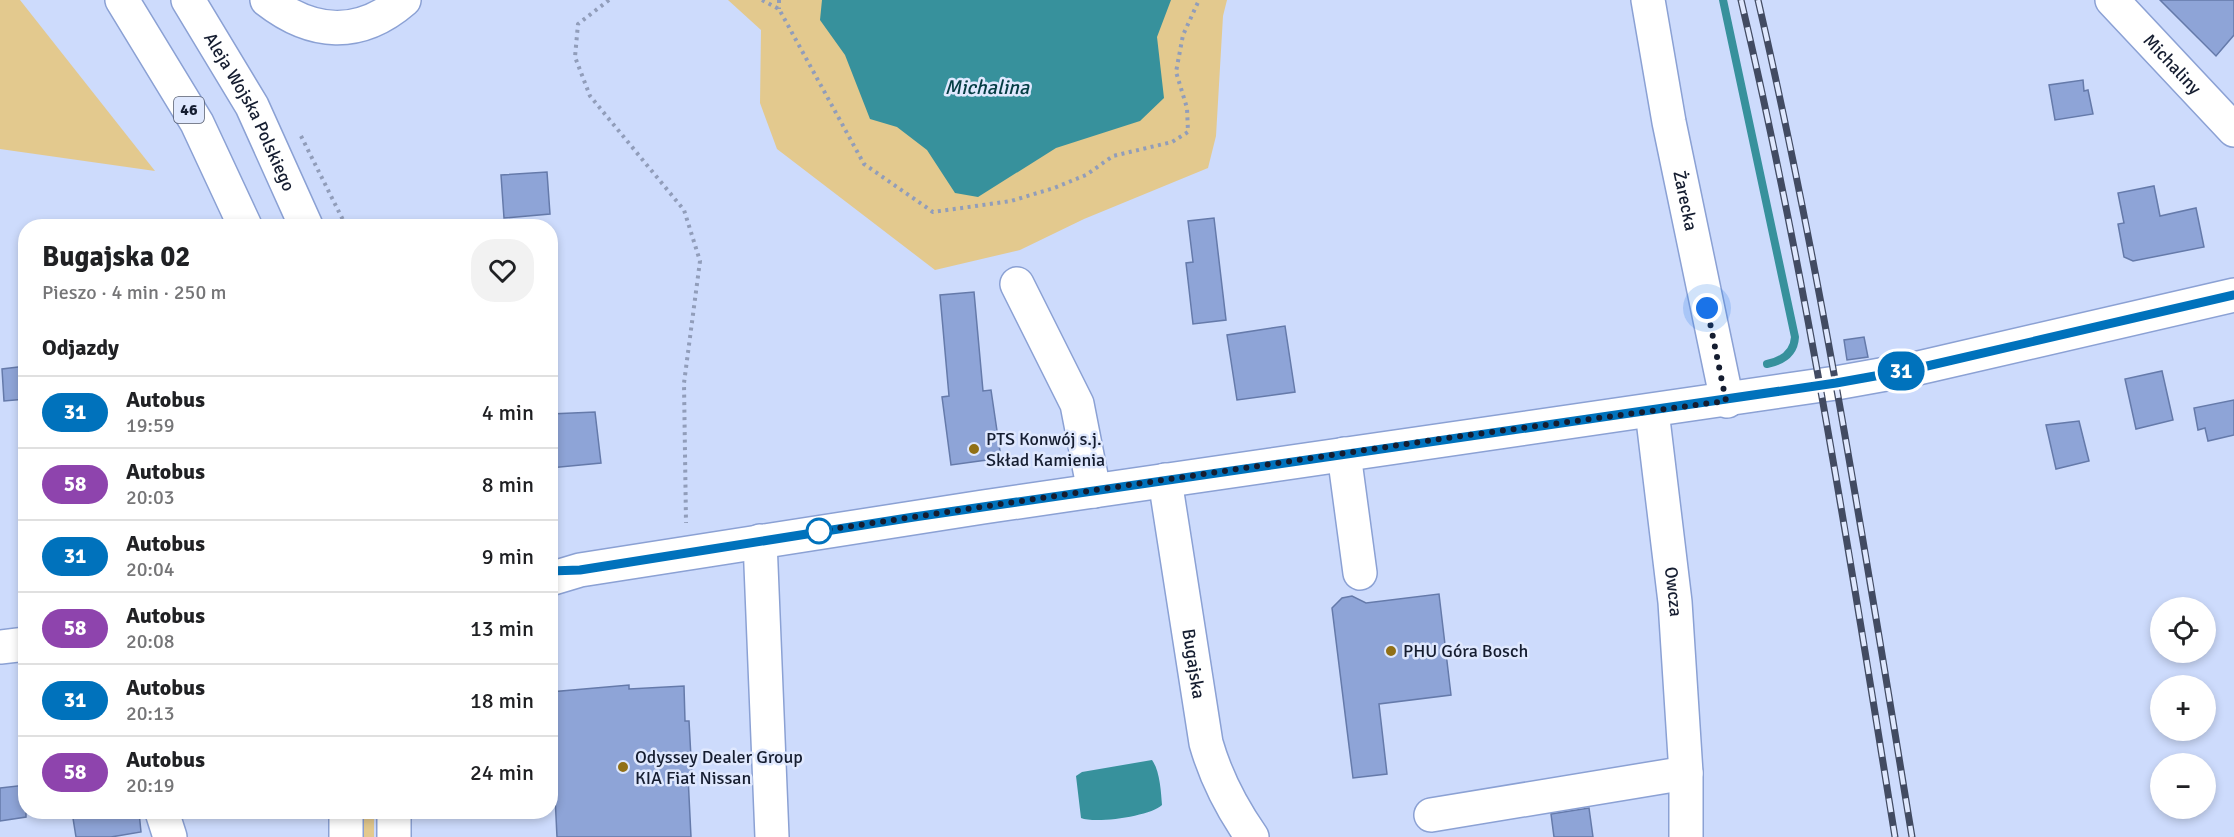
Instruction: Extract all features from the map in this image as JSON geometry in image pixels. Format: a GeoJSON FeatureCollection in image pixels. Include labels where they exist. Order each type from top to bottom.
{"type":"FeatureCollection","features":[{"type":"Feature","properties":{"kind":"main road","name":"46"},"geometry":{"type":"LineString","coordinates":[[122,0],[197,123],[242,219]]}},
{"type":"Feature","properties":{"kind":"main road","name":"Aleja Wojska Polskiego"},"geometry":{"type":"LineString","coordinates":[[188,0],[252,106],[303,219]]}},
{"type":"Feature","properties":{"kind":"main road"},"geometry":{"type":"LineString","coordinates":[[267,0],[285,13],[310,26],[330,28],[353,26],[377,19],[404,0]]}},
{"type":"Feature","properties":{"kind":"main road","name":"Żarecka"},"geometry":{"type":"LineString","coordinates":[[1648,0],[1669,122],[1726,401]]}},
{"type":"Feature","properties":{"kind":"main road","name":"Michaliny"},"geometry":{"type":"LineString","coordinates":[[2112,0],[2234,130]]}},
{"type":"Feature","properties":{"kind":"main road"},"geometry":{"type":"LineString","coordinates":[[1017,284],[1077,404],[1094,491]]}},
{"type":"Feature","properties":{"kind":"main road"},"geometry":{"type":"LineString","coordinates":[[558,571],[687,554],[1344,454],[1726,401],[1914,369],[2234,295]]}},
{"type":"Feature","properties":{"kind":"main road","name":"Owcza"},"geometry":{"type":"LineString","coordinates":[[1652,411],[1675,602],[1686,773],[1686,837]]}},
{"type":"Feature","properties":{"kind":"main road"},"geometry":{"type":"LineString","coordinates":[[1344,454],[1360,573]]}},
{"type":"Feature","properties":{"kind":"main road","name":"Bugajska"},"geometry":{"type":"LineString","coordinates":[[1166,480],[1206,743],[1216,777],[1237,829]]}},
{"type":"Feature","properties":{"kind":"main road"},"geometry":{"type":"LineString","coordinates":[[760,542],[772,837]]}},
{"type":"Feature","properties":{"kind":"main road"},"geometry":{"type":"LineString","coordinates":[[0,647],[18,645]]}},
{"type":"Feature","properties":{"kind":"main road"},"geometry":{"type":"LineString","coordinates":[[1431,815],[1686,773]]}},
{"type":"Feature","properties":{"kind":"main road"},"geometry":{"type":"LineString","coordinates":[[164,819],[170,837]]}},
{"type":"Feature","properties":{"kind":"main road"},"geometry":{"type":"LineString","coordinates":[[346,819],[346,837]]}},
{"type":"Feature","properties":{"kind":"main road"},"geometry":{"type":"LineString","coordinates":[[394,819],[394,837]]}},
{"type":"Feature","properties":{"kind":"path"},"geometry":{"type":"LineString","coordinates":[[609,0],[578,24],[575,57],[590,96],[684,210],[700,261],[684,383],[687,554]]}},
{"type":"Feature","properties":{"kind":"path"},"geometry":{"type":"LineString","coordinates":[[762,0],[779,9]]}},
{"type":"Feature","properties":{"kind":"path"},"geometry":{"type":"LineString","coordinates":[[779,0],[779,9],[864,164],[933,212],[1011,201],[1054,189],[1086,175],[1113,156],[1172,142],[1188,132],[1187,108],[1176,72],[1183,34],[1199,0]]}},
{"type":"Feature","properties":{"kind":"shaded area"},"geometry":{"type":"Polygon","coordinates":[[[0,0],[20,0],[155,171],[0,149],[0,0]]]}},
{"type":"Feature","properties":{"kind":"shaded area"},"geometry":{"type":"Polygon","coordinates":[[[728,0],[1227,0],[1223,16],[1216,136],[1208,168],[1084,219],[1020,250],[935,270],[777,149],[760,103],[761,30],[728,0]]]}},
{"type":"Feature","properties":{"kind":"shaded area"},"geometry":{"type":"Polygon","coordinates":[[[361,819],[374,819],[374,837],[361,837],[361,819]]]}},
{"type":"Feature","properties":{"kind":"water","name":"Michalina"},"geometry":{"type":"Polygon","coordinates":[[[822,0],[1171,0],[1157,37],[1164,98],[1140,121],[1056,148],[978,197],[955,193],[927,150],[897,127],[870,119],[845,55],[820,20],[822,0]]]}},
{"type":"Feature","properties":{"kind":"water"},"geometry":{"type":"Polygon","coordinates":[[[1152,760],[1161,788],[1162,805],[1147,813],[1123,818],[1088,820],[1081,818],[1076,776],[1082,772],[1152,760]]]}},
{"type":"Feature","properties":{"kind":"building"},"geometry":{"type":"Polygon","coordinates":[[[2160,0],[2234,0],[2234,35],[2216,56],[2160,0]]]}},
{"type":"Feature","properties":{"kind":"building"},"geometry":{"type":"Polygon","coordinates":[[[2083,80],[2084,91],[2088,90],[2093,114],[2055,120],[2049,85],[2083,80]]]}},
{"type":"Feature","properties":{"kind":"building"},"geometry":{"type":"Polygon","coordinates":[[[547,172],[550,214],[504,218],[501,175],[547,172]]]}},
{"type":"Feature","properties":{"kind":"building"},"geometry":{"type":"Polygon","coordinates":[[[2154,186],[2160,216],[2196,208],[2204,247],[2133,261],[2124,257],[2118,224],[2124,223],[2118,193],[2154,186]]]}},
{"type":"Feature","properties":{"kind":"building"},"geometry":{"type":"Polygon","coordinates":[[[1214,218],[1226,320],[1193,324],[1186,263],[1193,262],[1188,221],[1214,218]]]}},
{"type":"Feature","properties":{"kind":"building"},"geometry":{"type":"Polygon","coordinates":[[[974,292],[983,391],[991,390],[1001,458],[951,465],[942,397],[949,396],[940,295],[974,292]]]}},
{"type":"Feature","properties":{"kind":"building"},"geometry":{"type":"Polygon","coordinates":[[[1285,326],[1295,392],[1237,400],[1227,335],[1285,326]]]}},
{"type":"Feature","properties":{"kind":"building"},"geometry":{"type":"Polygon","coordinates":[[[1864,337],[1868,357],[1847,360],[1844,340],[1864,337]]]}},
{"type":"Feature","properties":{"kind":"building"},"geometry":{"type":"Polygon","coordinates":[[[18,367],[18,400],[4,401],[2,369],[18,367]]]}},
{"type":"Feature","properties":{"kind":"building"},"geometry":{"type":"Polygon","coordinates":[[[2162,371],[2173,420],[2136,429],[2125,379],[2162,371]]]}},
{"type":"Feature","properties":{"kind":"building"},"geometry":{"type":"Polygon","coordinates":[[[2234,400],[2234,435],[2208,441],[2205,428],[2198,430],[2194,408],[2234,400]]]}},
{"type":"Feature","properties":{"kind":"building"},"geometry":{"type":"Polygon","coordinates":[[[595,412],[601,463],[558,467],[558,414],[595,412]]]}},
{"type":"Feature","properties":{"kind":"building"},"geometry":{"type":"Polygon","coordinates":[[[2079,421],[2089,461],[2056,469],[2046,425],[2079,421]]]}},
{"type":"Feature","properties":{"kind":"building","name":"PHU Góra Bosch"},"geometry":{"type":"Polygon","coordinates":[[[1439,594],[1451,695],[1379,704],[1387,774],[1353,778],[1332,608],[1342,598],[1352,596],[1366,603],[1439,594]]]}},
{"type":"Feature","properties":{"kind":"building","name":"Odyssey Dealer Group KIA Fiat Nissan"},"geometry":{"type":"Polygon","coordinates":[[[629,685],[629,689],[684,686],[685,721],[689,721],[692,776],[688,776],[691,837],[557,837],[558,691],[629,685]]]}},
{"type":"Feature","properties":{"kind":"building"},"geometry":{"type":"Polygon","coordinates":[[[18,786],[18,818],[0,821],[0,788],[18,786]]]}},
{"type":"Feature","properties":{"kind":"building"},"geometry":{"type":"Polygon","coordinates":[[[1589,808],[1593,837],[1554,837],[1551,814],[1589,808]]]}},
{"type":"Feature","properties":{"kind":"building"},"geometry":{"type":"Polygon","coordinates":[[[73,819],[140,819],[141,832],[111,837],[76,837],[73,819]]]}},
{"type":"Feature","properties":{"kind":"waterway"},"geometry":{"type":"LineString","coordinates":[[1723,0],[1795,337],[1792,348],[1786,356],[1767,364]]}},
{"type":"Feature","properties":{"kind":"railway"},"geometry":{"type":"LineString","coordinates":[[1741,0],[1786,208],[1826,417],[1895,837]]}},
{"type":"Feature","properties":{"kind":"railway"},"geometry":{"type":"LineString","coordinates":[[1758,0],[1823,312],[1912,837]]}},
{"type":"Feature","properties":{"kind":"bus line","name":"31"},"geometry":{"type":"LineString","coordinates":[[558,571],[580,570],[914,517],[1447,438],[1726,401],[1836,383],[1914,369],[2234,295]]}},
{"type":"Feature","properties":{"kind":"place","name":"PTS Konwój s.j. Skład Kamienia"},"geometry":{"type":"Point","coordinates":[974,449]}},
{"type":"Feature","properties":{"kind":"place","name":"PHU Góra Bosch"},"geometry":{"type":"Point","coordinates":[1391,651]}},
{"type":"Feature","properties":{"kind":"place","name":"Odyssey Dealer Group KIA Fiat Nissan"},"geometry":{"type":"Point","coordinates":[623,767]}},
{"type":"Feature","properties":{"kind":"route"},"geometry":{"type":"LineString","coordinates":[[819,531],[1447,438],[1726,401],[1707,308]]}}]}
